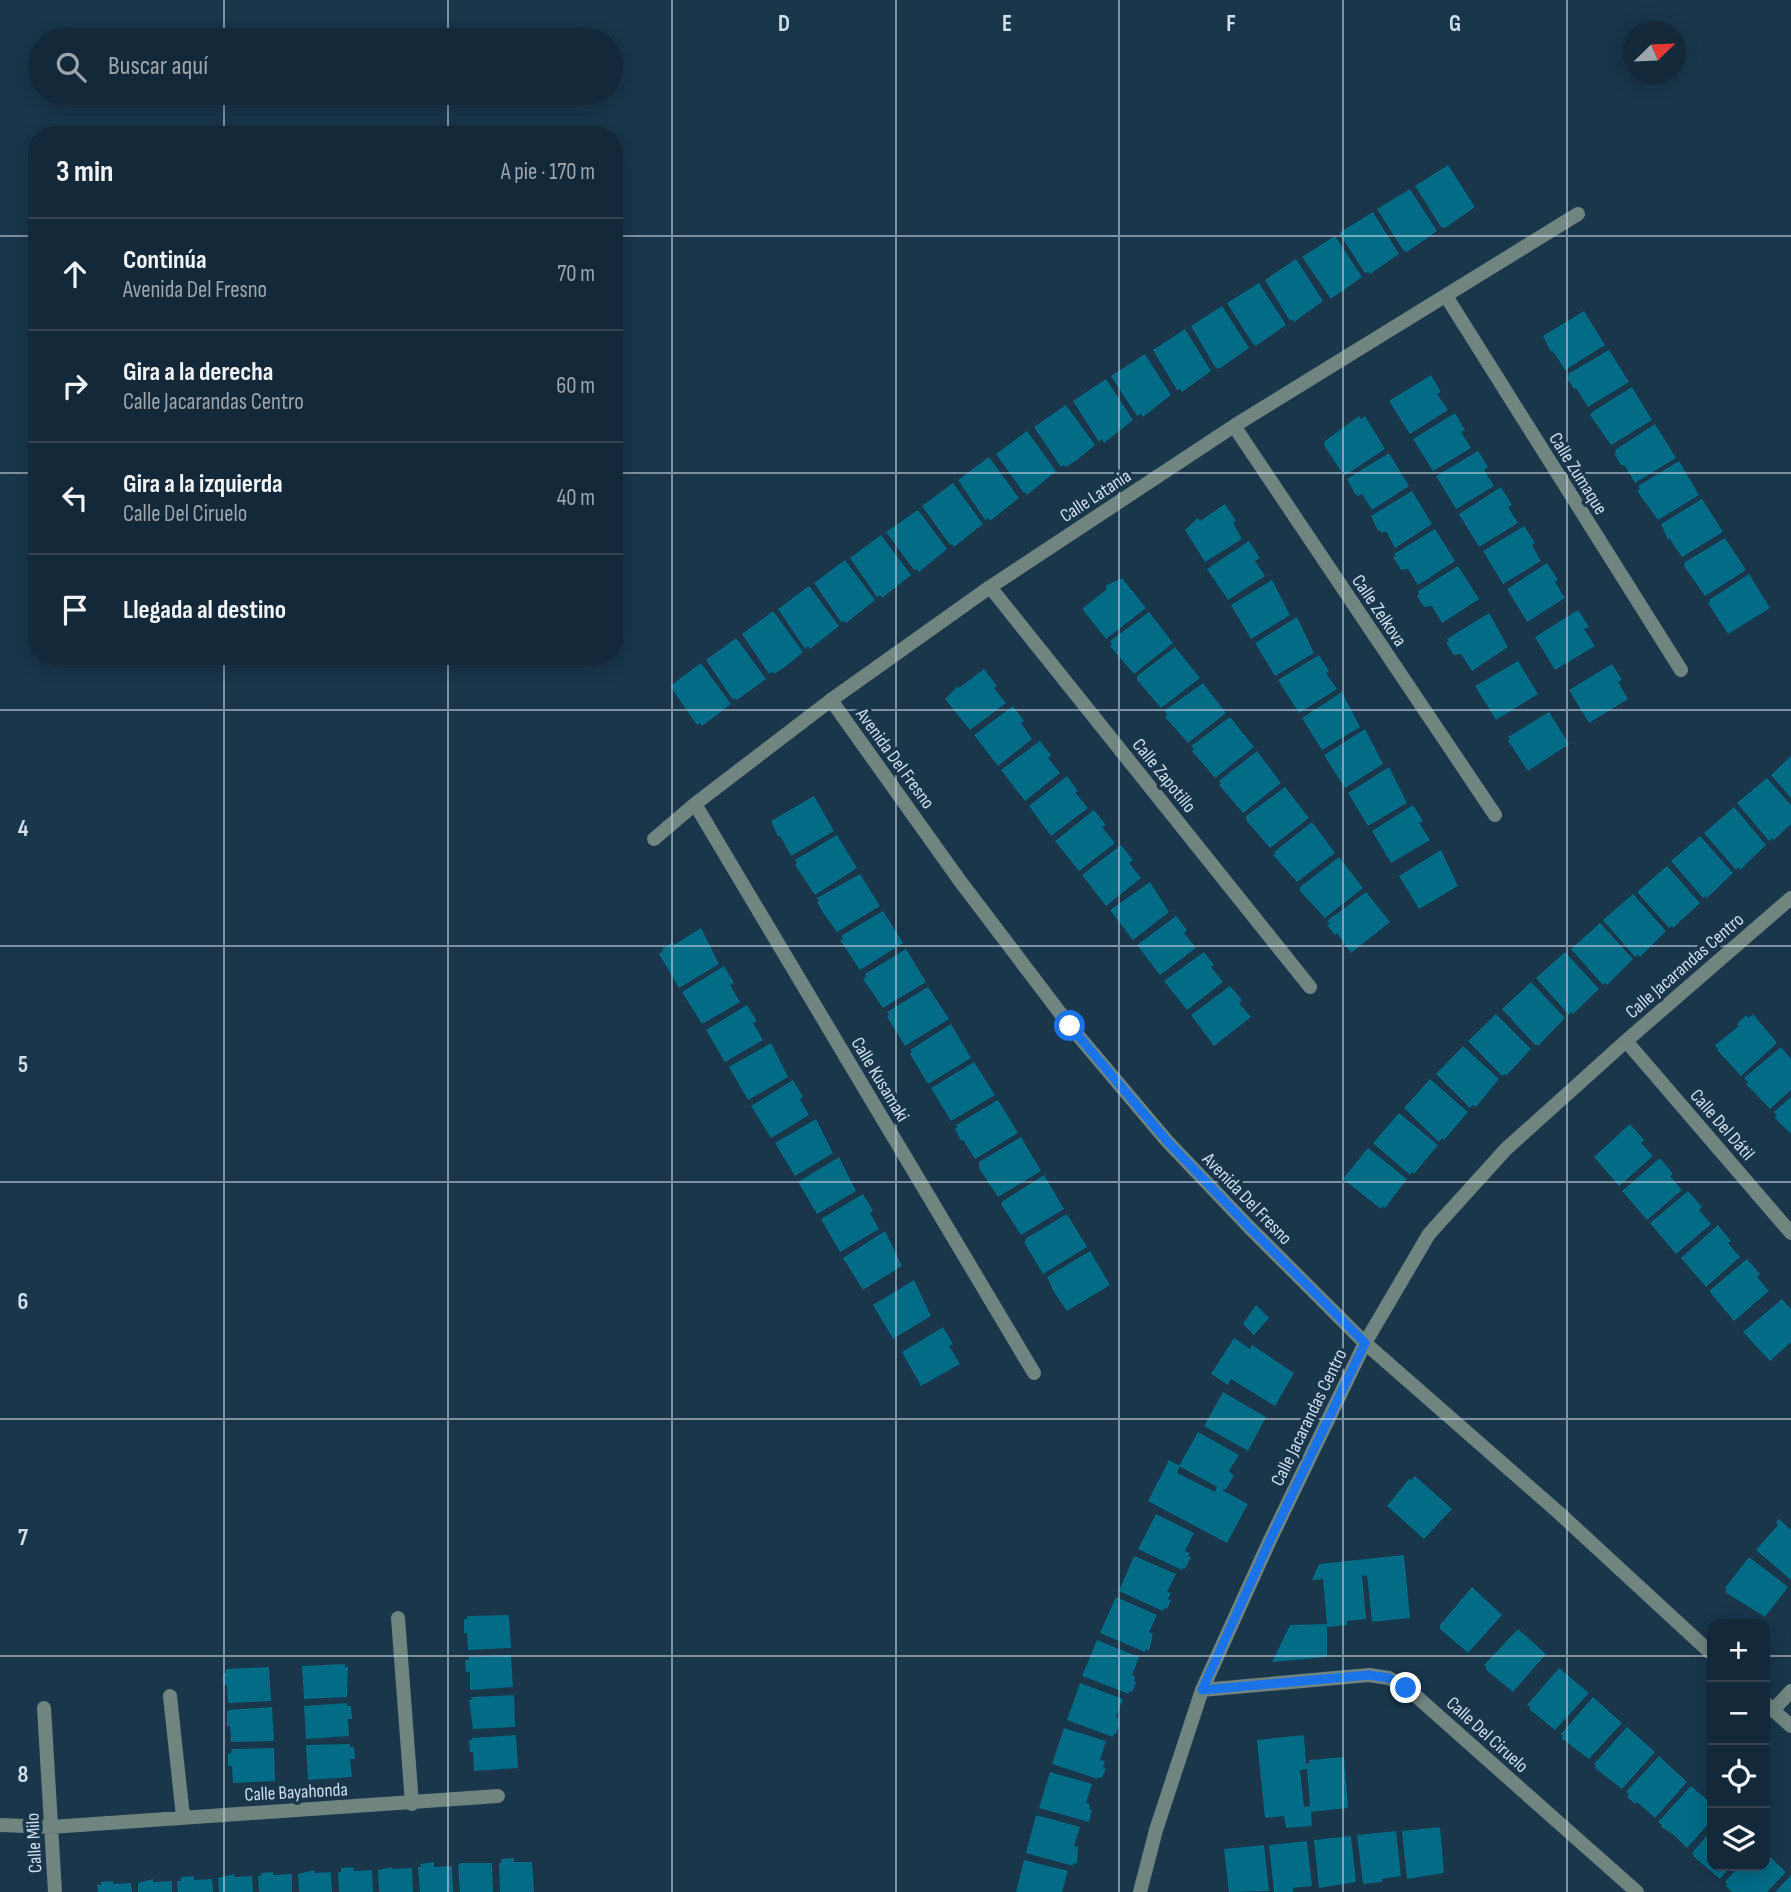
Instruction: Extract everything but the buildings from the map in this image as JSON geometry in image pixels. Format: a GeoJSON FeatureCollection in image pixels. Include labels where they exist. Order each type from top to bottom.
{"type":"FeatureCollection","features":[{"type":"Feature","properties":{"kind":"street","name":"Calle Latania"},"geometry":{"type":"LineString","coordinates":[[654,839],[695,804],[831,700],[990,587],[1234,426],[1578,214]]}},
{"type":"Feature","properties":{"kind":"street","name":"Calle Zumaque"},"geometry":{"type":"LineString","coordinates":[[1446,296],[1681,670]]}},
{"type":"Feature","properties":{"kind":"street","name":"Calle Zelkova"},"geometry":{"type":"LineString","coordinates":[[1234,426],[1494,815]]}},
{"type":"Feature","properties":{"kind":"street","name":"Calle Zapotillo"},"geometry":{"type":"LineString","coordinates":[[990,587],[1310,987]]}},
{"type":"Feature","properties":{"kind":"street","name":"Avenida Del Fresno"},"geometry":{"type":"LineString","coordinates":[[831,700],[960,881],[1070,1026],[1167,1141],[1365,1343],[1558,1512],[1707,1649]]}},
{"type":"Feature","properties":{"kind":"street","name":"Calle Kusamaki"},"geometry":{"type":"LineString","coordinates":[[695,804],[1034,1373]]}},
{"type":"Feature","properties":{"kind":"street","name":"Calle Jacarandas Centro"},"geometry":{"type":"LineString","coordinates":[[1140,1892],[1156,1830],[1202,1690],[1270,1540],[1365,1343],[1429,1234],[1506,1149],[1791,898]]}},
{"type":"Feature","properties":{"kind":"street","name":"Calle Del Dátil"},"geometry":{"type":"LineString","coordinates":[[1626,1041],[1791,1233]]}},
{"type":"Feature","properties":{"kind":"street"},"geometry":{"type":"LineString","coordinates":[[398,1618],[412,1804]]}},
{"type":"Feature","properties":{"kind":"street","name":"Calle Del Ciruelo"},"geometry":{"type":"LineString","coordinates":[[1202,1690],[1369,1675],[1389,1678],[1406,1688],[1637,1892]]}},
{"type":"Feature","properties":{"kind":"street"},"geometry":{"type":"LineString","coordinates":[[1770,1705],[1791,1691]]}},
{"type":"Feature","properties":{"kind":"street"},"geometry":{"type":"LineString","coordinates":[[170,1696],[183,1816]]}},
{"type":"Feature","properties":{"kind":"street"},"geometry":{"type":"LineString","coordinates":[[1770,1707],[1791,1726]]}},
{"type":"Feature","properties":{"kind":"street","name":"Calle Milo"},"geometry":{"type":"LineString","coordinates":[[44,1708],[55,1892]]}},
{"type":"Feature","properties":{"kind":"street","name":"Calle Bayahonda"},"geometry":{"type":"LineString","coordinates":[[0,1825],[51,1827],[498,1796]]}},
{"type":"Feature","properties":{"kind":"route"},"geometry":{"type":"LineString","coordinates":[[1070,1026],[1167,1141],[1365,1343],[1270,1540],[1202,1690],[1369,1675],[1389,1678],[1406,1688]]}}]}
